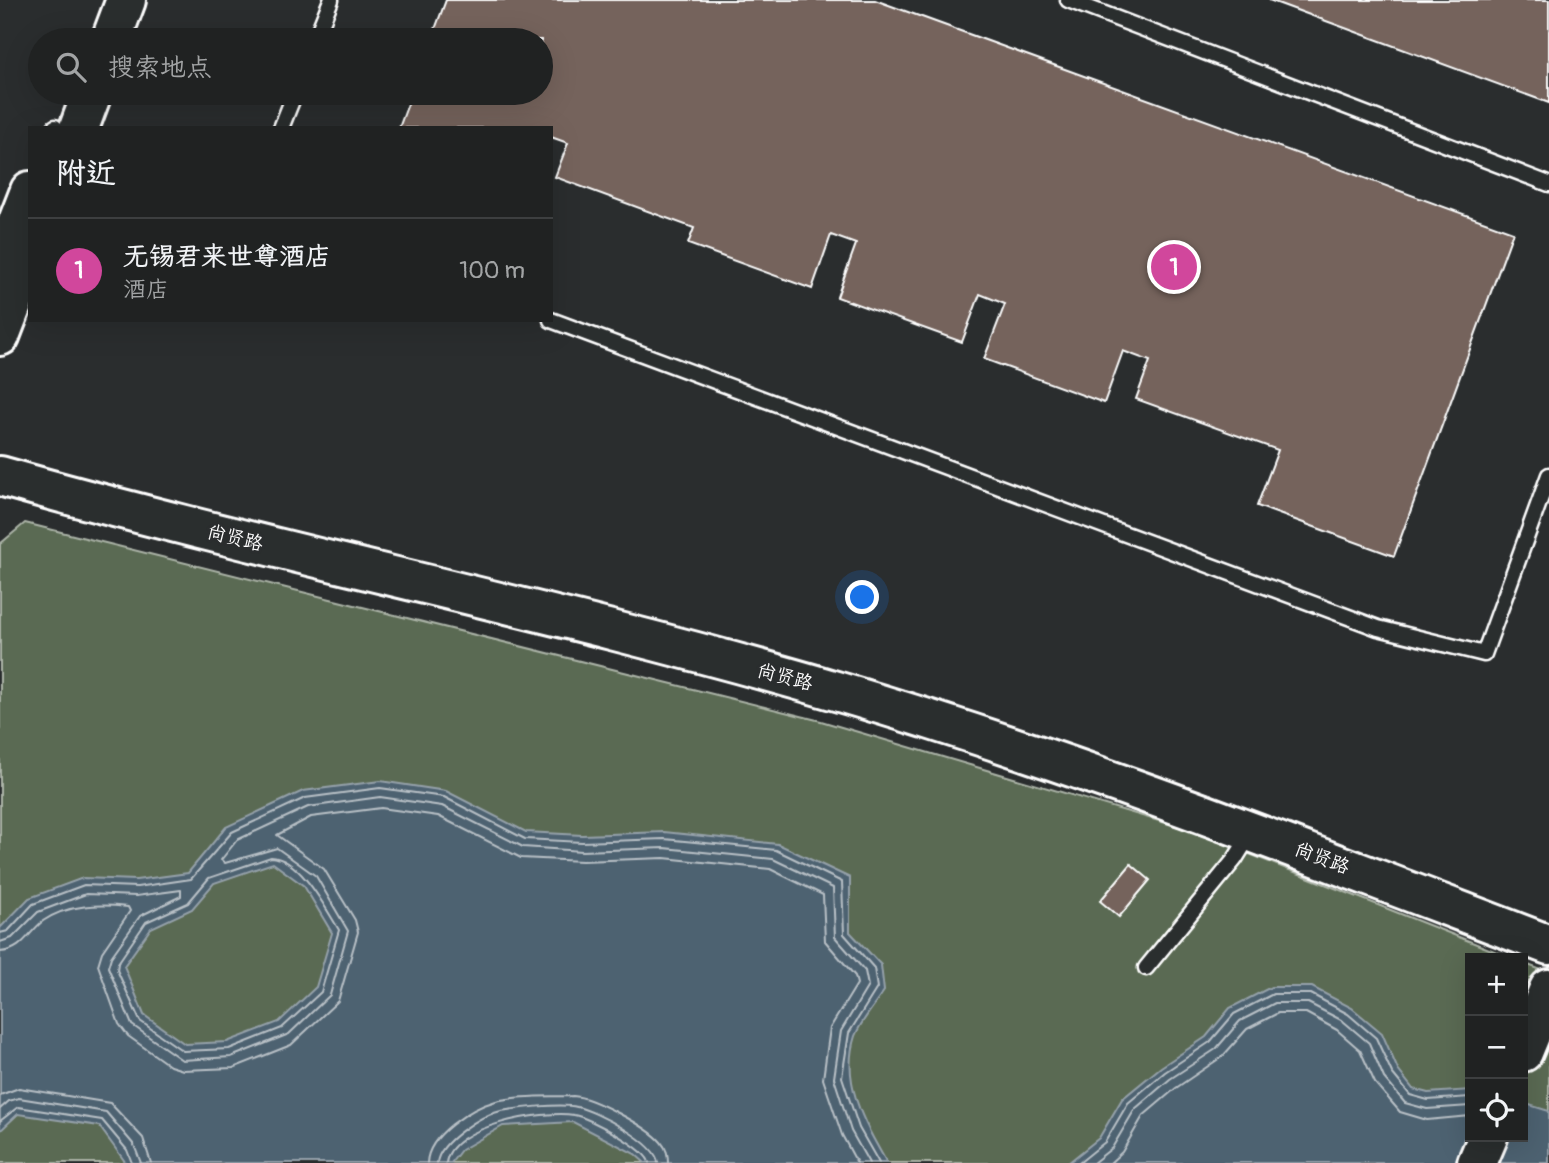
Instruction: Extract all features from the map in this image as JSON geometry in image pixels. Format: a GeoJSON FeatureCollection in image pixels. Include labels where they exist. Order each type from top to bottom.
{"type":"FeatureCollection","features":[{"type":"Feature","properties":{"kind":"street"},"geometry":{"type":"LineString","coordinates":[[90,28],[101,0]]}},
{"type":"Feature","properties":{"kind":"street"},"geometry":{"type":"LineString","coordinates":[[115,28],[125,0]]}},
{"type":"Feature","properties":{"kind":"street"},"geometry":{"type":"LineString","coordinates":[[56,126],[63,105]]}},
{"type":"Feature","properties":{"kind":"street"},"geometry":{"type":"LineString","coordinates":[[80,126],[88,105]]}},
{"type":"Feature","properties":{"kind":"street"},"geometry":{"type":"LineString","coordinates":[[0,268],[28,196]]}},
{"type":"Feature","properties":{"kind":"street"},"geometry":{"type":"LineString","coordinates":[[0,336],[28,263]]}},
{"type":"Feature","properties":{"kind":"street","name":"尚贤路"},"geometry":{"type":"LineString","coordinates":[[0,476],[118,509],[513,606],[838,691],[1058,760],[1549,945]]}},
{"type":"Feature","properties":{"kind":"street","name":"尚贤路"},"geometry":{"type":"LineString","coordinates":[[0,487],[513,610],[836,697],[1054,765],[1250,835],[1549,951]]}},
{"type":"Feature","properties":{"kind":"street"},"geometry":{"type":"LineString","coordinates":[[1528,1040],[1549,989]]}},
{"type":"Feature","properties":{"kind":"street"},"geometry":{"type":"LineString","coordinates":[[1477,1163],[1486,1142]]}},
{"type":"Feature","properties":{"kind":"lane"},"geometry":{"type":"LineString","coordinates":[[320,28],[331,0]]}},
{"type":"Feature","properties":{"kind":"lane"},"geometry":{"type":"LineString","coordinates":[[1068,0],[1549,184]]}},
{"type":"Feature","properties":{"kind":"lane"},"geometry":{"type":"LineString","coordinates":[[282,126],[290,105]]}},
{"type":"Feature","properties":{"kind":"lane"},"geometry":{"type":"LineString","coordinates":[[553,321],[1378,628],[1484,654],[1549,475]]}},
{"type":"Feature","properties":{"kind":"lane"},"geometry":{"type":"LineString","coordinates":[[1146,968],[1235,859],[1250,835]]}},
{"type":"Feature","properties":{"kind":"green space"},"geometry":{"type":"Polygon","coordinates":[[[25,523],[821,721],[1186,829],[1499,953],[1465,953],[1465,1142],[1528,1142],[1528,965],[1549,973],[1549,1163],[0,1163],[0,544],[25,523]]]}},
{"type":"Feature","properties":{"kind":"water"},"geometry":{"type":"Polygon","coordinates":[[[380,781],[446,791],[526,832],[582,835],[664,832],[778,844],[850,878],[850,932],[881,965],[884,991],[855,1036],[851,1053],[853,1086],[863,1118],[887,1163],[645,1163],[635,1154],[573,1122],[503,1126],[461,1150],[451,1163],[126,1163],[99,1126],[18,1114],[0,1131],[0,928],[29,898],[83,878],[136,880],[188,873],[226,827],[303,791],[380,781]],[[273,863],[214,883],[192,909],[151,928],[124,966],[144,1015],[185,1044],[227,1042],[279,1022],[316,987],[332,933],[304,886],[273,863]]]}},
{"type":"Feature","properties":{"kind":"water"},"geometry":{"type":"Polygon","coordinates":[[[1271,987],[1312,987],[1352,1008],[1382,1033],[1398,1070],[1413,1089],[1428,1093],[1465,1090],[1465,1142],[1528,1142],[1528,1105],[1549,1111],[1549,1163],[1068,1163],[1099,1138],[1122,1099],[1161,1067],[1206,1037],[1230,1008],[1271,987]]]}},
{"type":"Feature","properties":{"kind":"building"},"geometry":{"type":"Polygon","coordinates":[[[446,0],[875,0],[1513,232],[1394,556],[1257,506],[1278,450],[1136,399],[1150,361],[1123,351],[1104,403],[984,359],[1005,304],[980,294],[962,342],[837,297],[856,244],[831,235],[812,289],[688,244],[694,228],[555,177],[568,143],[553,138],[553,126],[400,126],[408,105],[553,105],[553,28],[436,28],[446,0]]]}},
{"type":"Feature","properties":{"kind":"building"},"geometry":{"type":"Polygon","coordinates":[[[1269,0],[1549,0],[1549,103],[1269,0]]]}},
{"type":"Feature","properties":{"kind":"building"},"geometry":{"type":"Polygon","coordinates":[[[1131,864],[1150,880],[1119,917],[1100,901],[1131,864]]]}},
{"type":"Feature","properties":{"kind":"place","name":"无锡君来世尊酒店"},"geometry":{"type":"Point","coordinates":[1174,267]}}]}
